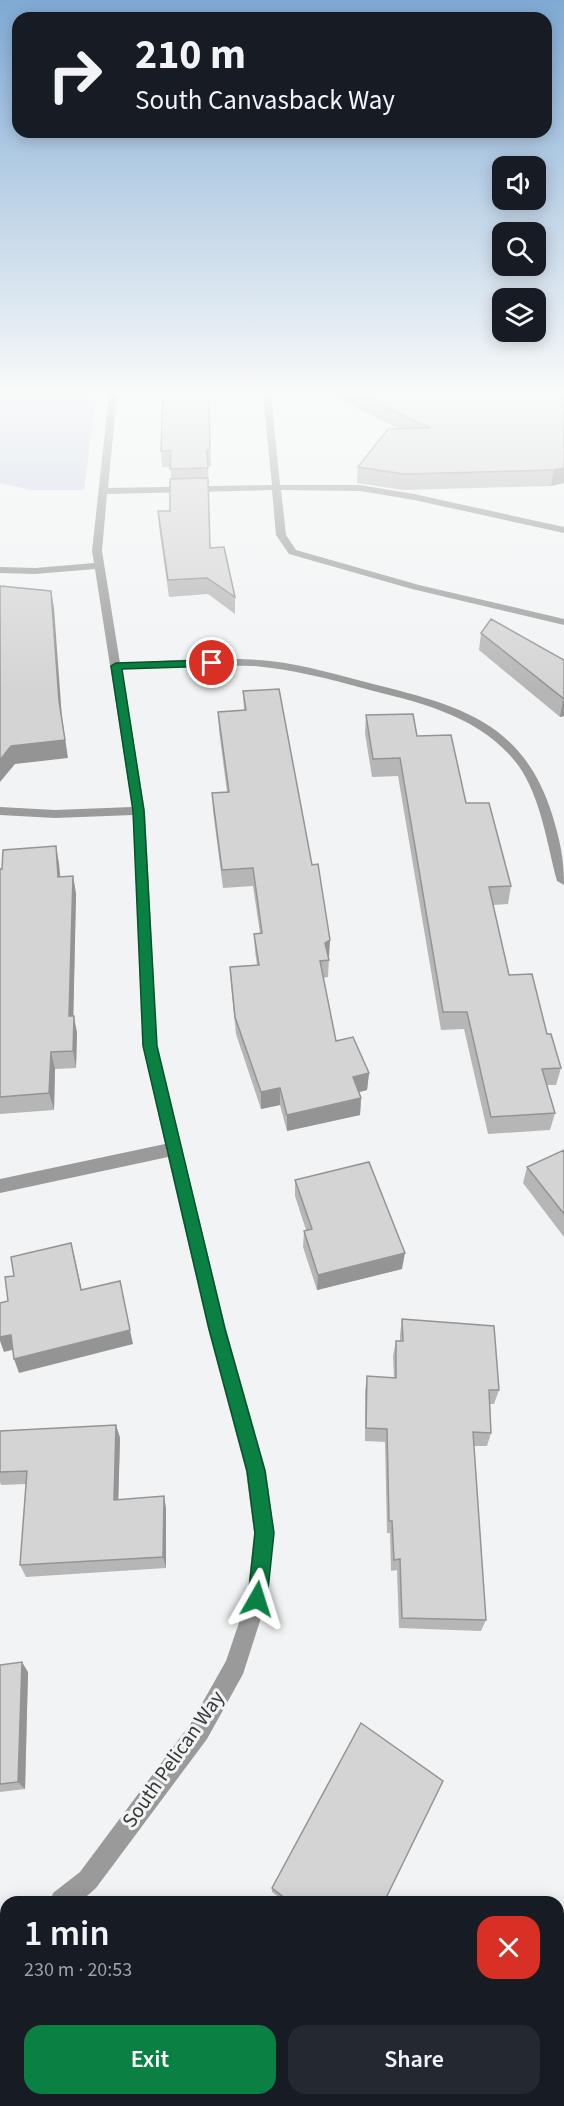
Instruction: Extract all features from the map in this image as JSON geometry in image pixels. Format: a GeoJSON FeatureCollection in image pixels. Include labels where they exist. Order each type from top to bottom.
{"type":"FeatureCollection","features":[{"type":"Feature","properties":{"kind":"street","name":"South Pelican Way"},"geometry":{"type":"LineString","coordinates":[[69,1896],[88,1880],[199,1731],[236,1666],[257,1599],[264,1533],[256,1471],[217,1329],[150,1046],[139,811],[97,551],[102,492]]}},
{"type":"Feature","properties":{"kind":"street"},"geometry":{"type":"LineString","coordinates":[[275,492],[281,535],[292,552],[416,587],[564,622]]}},
{"type":"Feature","properties":{"kind":"street"},"geometry":{"type":"LineString","coordinates":[[389,492],[564,530]]}},
{"type":"Feature","properties":{"kind":"street"},"geometry":{"type":"LineString","coordinates":[[0,570],[35,571],[99,566]]}},
{"type":"Feature","properties":{"kind":"street"},"geometry":{"type":"LineString","coordinates":[[116,666],[250,663],[284,665],[428,701],[458,712],[485,727],[508,745],[525,765],[536,788],[564,881]]}},
{"type":"Feature","properties":{"kind":"street"},"geometry":{"type":"LineString","coordinates":[[0,812],[55,814],[139,811]]}},
{"type":"Feature","properties":{"kind":"street"},"geometry":{"type":"LineString","coordinates":[[0,1186],[174,1149]]}},
{"type":"Feature","properties":{"kind":"building"},"geometry":{"type":"Polygon","coordinates":[[[170,492],[208,492],[210,548],[224,547],[235,597],[207,578],[168,580],[158,511],[170,511],[170,492]]]}},
{"type":"Feature","properties":{"kind":"building"},"geometry":{"type":"Polygon","coordinates":[[[0,586],[51,591],[59,701],[65,740],[11,746],[0,760],[0,586]]]}},
{"type":"Feature","properties":{"kind":"building"},"geometry":{"type":"Polygon","coordinates":[[[491,619],[564,660],[564,699],[481,633],[491,619]]]}},
{"type":"Feature","properties":{"kind":"building"},"geometry":{"type":"Polygon","coordinates":[[[279,689],[312,865],[318,864],[330,940],[325,943],[329,960],[320,961],[336,1041],[353,1037],[369,1073],[353,1077],[361,1098],[287,1115],[280,1088],[261,1092],[235,1017],[230,967],[259,965],[254,934],[262,933],[253,868],[222,870],[212,793],[229,792],[218,712],[246,710],[243,691],[279,689]]]}},
{"type":"Feature","properties":{"kind":"building"},"geometry":{"type":"Polygon","coordinates":[[[413,714],[417,736],[451,735],[466,803],[489,803],[511,886],[489,887],[509,975],[532,974],[547,1034],[551,1034],[561,1068],[542,1069],[555,1113],[491,1117],[467,1012],[443,1012],[400,758],[373,759],[366,715],[413,714]]]}},
{"type":"Feature","properties":{"kind":"building"},"geometry":{"type":"Polygon","coordinates":[[[56,846],[58,877],[73,876],[69,1016],[74,1016],[73,1051],[51,1052],[49,1093],[0,1097],[0,869],[2,869],[3,850],[56,846]]]}},
{"type":"Feature","properties":{"kind":"building"},"geometry":{"type":"Polygon","coordinates":[[[564,1150],[564,1214],[527,1167],[564,1150]]]}},
{"type":"Feature","properties":{"kind":"building"},"geometry":{"type":"Polygon","coordinates":[[[369,1162],[405,1253],[318,1275],[304,1231],[312,1229],[295,1180],[369,1162]]]}},
{"type":"Feature","properties":{"kind":"building"},"geometry":{"type":"Polygon","coordinates":[[[71,1243],[81,1290],[120,1281],[130,1330],[14,1359],[11,1335],[0,1337],[0,1303],[8,1301],[5,1277],[14,1276],[11,1257],[71,1243]]]}},
{"type":"Feature","properties":{"kind":"building"},"geometry":{"type":"Polygon","coordinates":[[[402,1319],[494,1326],[499,1390],[489,1390],[491,1433],[473,1432],[486,1620],[402,1618],[400,1559],[394,1560],[392,1521],[389,1521],[387,1429],[366,1428],[367,1376],[396,1378],[396,1341],[403,1341],[402,1319]]]}},
{"type":"Feature","properties":{"kind":"building"},"geometry":{"type":"Polygon","coordinates":[[[116,1425],[114,1500],[164,1496],[163,1557],[20,1565],[27,1471],[0,1472],[0,1431],[116,1425]]]}},
{"type":"Feature","properties":{"kind":"building"},"geometry":{"type":"Polygon","coordinates":[[[22,1662],[18,1782],[0,1784],[0,1665],[22,1662]]]}},
{"type":"Feature","properties":{"kind":"building"},"geometry":{"type":"Polygon","coordinates":[[[361,1723],[443,1781],[387,1896],[282,1896],[272,1888],[361,1723]]]}},
{"type":"Feature","properties":{"kind":"route"},"geometry":{"type":"LineString","coordinates":[[212,663],[116,666],[139,811],[150,1046],[217,1329],[256,1471],[264,1533],[257,1599]]}}]}
